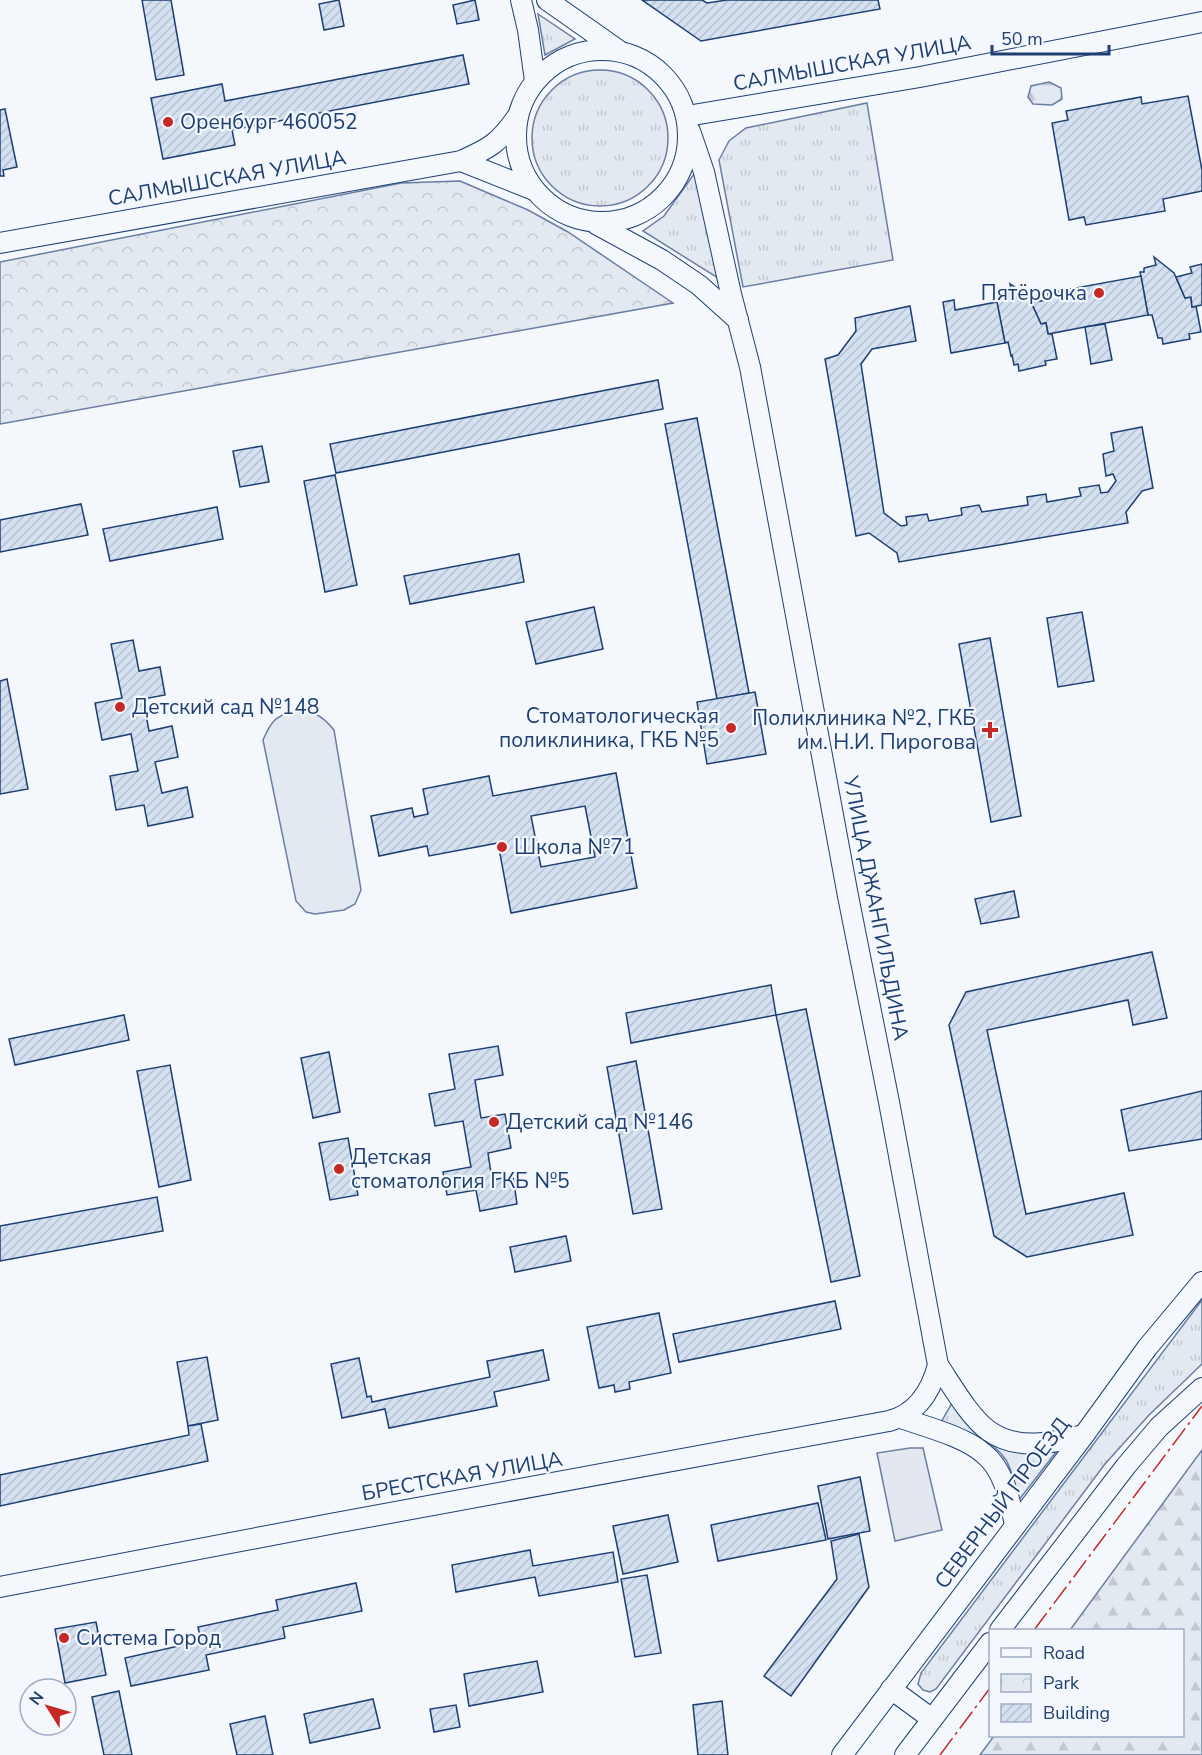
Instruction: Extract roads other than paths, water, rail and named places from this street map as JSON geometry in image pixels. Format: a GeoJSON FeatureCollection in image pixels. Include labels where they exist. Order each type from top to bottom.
{"type":"FeatureCollection","features":[{"type":"Feature","properties":{"kind":"main road"},"geometry":{"type":"LineString","coordinates":[[521,0],[535,81]]}},
{"type":"Feature","properties":{"kind":"main road"},"geometry":{"type":"LineString","coordinates":[[547,0],[618,50],[649,62],[674,85],[689,124],[684,168],[664,198],[633,218],[596,224]]}},
{"type":"Feature","properties":{"kind":"main road","name":"САЛМЫШСКАЯ УЛИЦА"},"geometry":{"type":"LineString","coordinates":[[689,124],[1202,22]]}},
{"type":"Feature","properties":{"kind":"main road"},"geometry":{"type":"LineString","coordinates":[[618,50],[588,50],[559,61],[535,81],[518,114],[515,141],[521,167],[534,190],[551,207],[573,219],[596,224],[662,260],[699,285],[738,320]]}},
{"type":"Feature","properties":{"kind":"main road","name":"САЛМЫШСКАЯ УЛИЦА"},"geometry":{"type":"LineString","coordinates":[[0,243],[462,161],[489,149],[504,136],[518,114]]}},
{"type":"Feature","properties":{"kind":"main road","name":"УЛИЦА ДЖАНГИЛЬДИНА"},"geometry":{"type":"LineString","coordinates":[[689,124],[704,172],[750,367],[938,1365]]}},
{"type":"Feature","properties":{"kind":"main road"},"geometry":{"type":"LineString","coordinates":[[462,161],[534,190]]}},
{"type":"Feature","properties":{"kind":"main road","name":"СЕВЕРНЫЙ ПРОЕЗД"},"geometry":{"type":"LineString","coordinates":[[842,1755],[1147,1348],[1202,1282]]}},
{"type":"Feature","properties":{"kind":"main road"},"geometry":{"type":"LineString","coordinates":[[901,1418],[914,1409],[925,1396],[934,1381],[938,1365]]}},
{"type":"Feature","properties":{"kind":"main road"},"geometry":{"type":"LineString","coordinates":[[938,1365],[964,1403],[989,1431],[1013,1441],[1027,1443],[1057,1442],[1084,1435]]}},
{"type":"Feature","properties":{"kind":"main road"},"geometry":{"type":"LineString","coordinates":[[1001,1629],[1126,1466],[1159,1427],[1202,1388]]}},
{"type":"Feature","properties":{"kind":"main road"},"geometry":{"type":"LineString","coordinates":[[901,1418],[968,1443],[985,1454],[998,1471],[1009,1498],[1015,1525]]}},
{"type":"Feature","properties":{"kind":"main road","name":"БРЕСТСКАЯ УЛИЦА"},"geometry":{"type":"LineString","coordinates":[[0,1587],[901,1418]]}},
{"type":"Feature","properties":{"kind":"main road"},"geometry":{"type":"LineString","coordinates":[[905,1755],[989,1644]]}},
{"type":"Feature","properties":{"kind":"main road"},"geometry":{"type":"LineString","coordinates":[[891,1689],[932,1719]]}},
{"type":"Feature","properties":{"kind":"place","name":"Оренбург 460052"},"geometry":{"type":"Point","coordinates":[168,122]}},
{"type":"Feature","properties":{"kind":"place","name":"Пятёрочка"},"geometry":{"type":"Point","coordinates":[1099,293]}},
{"type":"Feature","properties":{"kind":"place","name":"Детский сад №148"},"geometry":{"type":"Point","coordinates":[120,707]}},
{"type":"Feature","properties":{"kind":"place","name":"Стоматологическая поликлиника, ГКБ №5"},"geometry":{"type":"Point","coordinates":[731,728]}},
{"type":"Feature","properties":{"kind":"place","name":"Поликлиника №2, ГКБ им. Н.И. Пирогова"},"geometry":{"type":"Point","coordinates":[990,730]}},
{"type":"Feature","properties":{"kind":"place","name":"Школа №71"},"geometry":{"type":"Point","coordinates":[502,847]}},
{"type":"Feature","properties":{"kind":"place","name":"Детский сад №146"},"geometry":{"type":"Point","coordinates":[494,1122]}},
{"type":"Feature","properties":{"kind":"place","name":"Детская стоматология ГКБ №5"},"geometry":{"type":"Point","coordinates":[339,1169]}},
{"type":"Feature","properties":{"kind":"place","name":"Система Город"},"geometry":{"type":"Point","coordinates":[64,1638]}}]}
